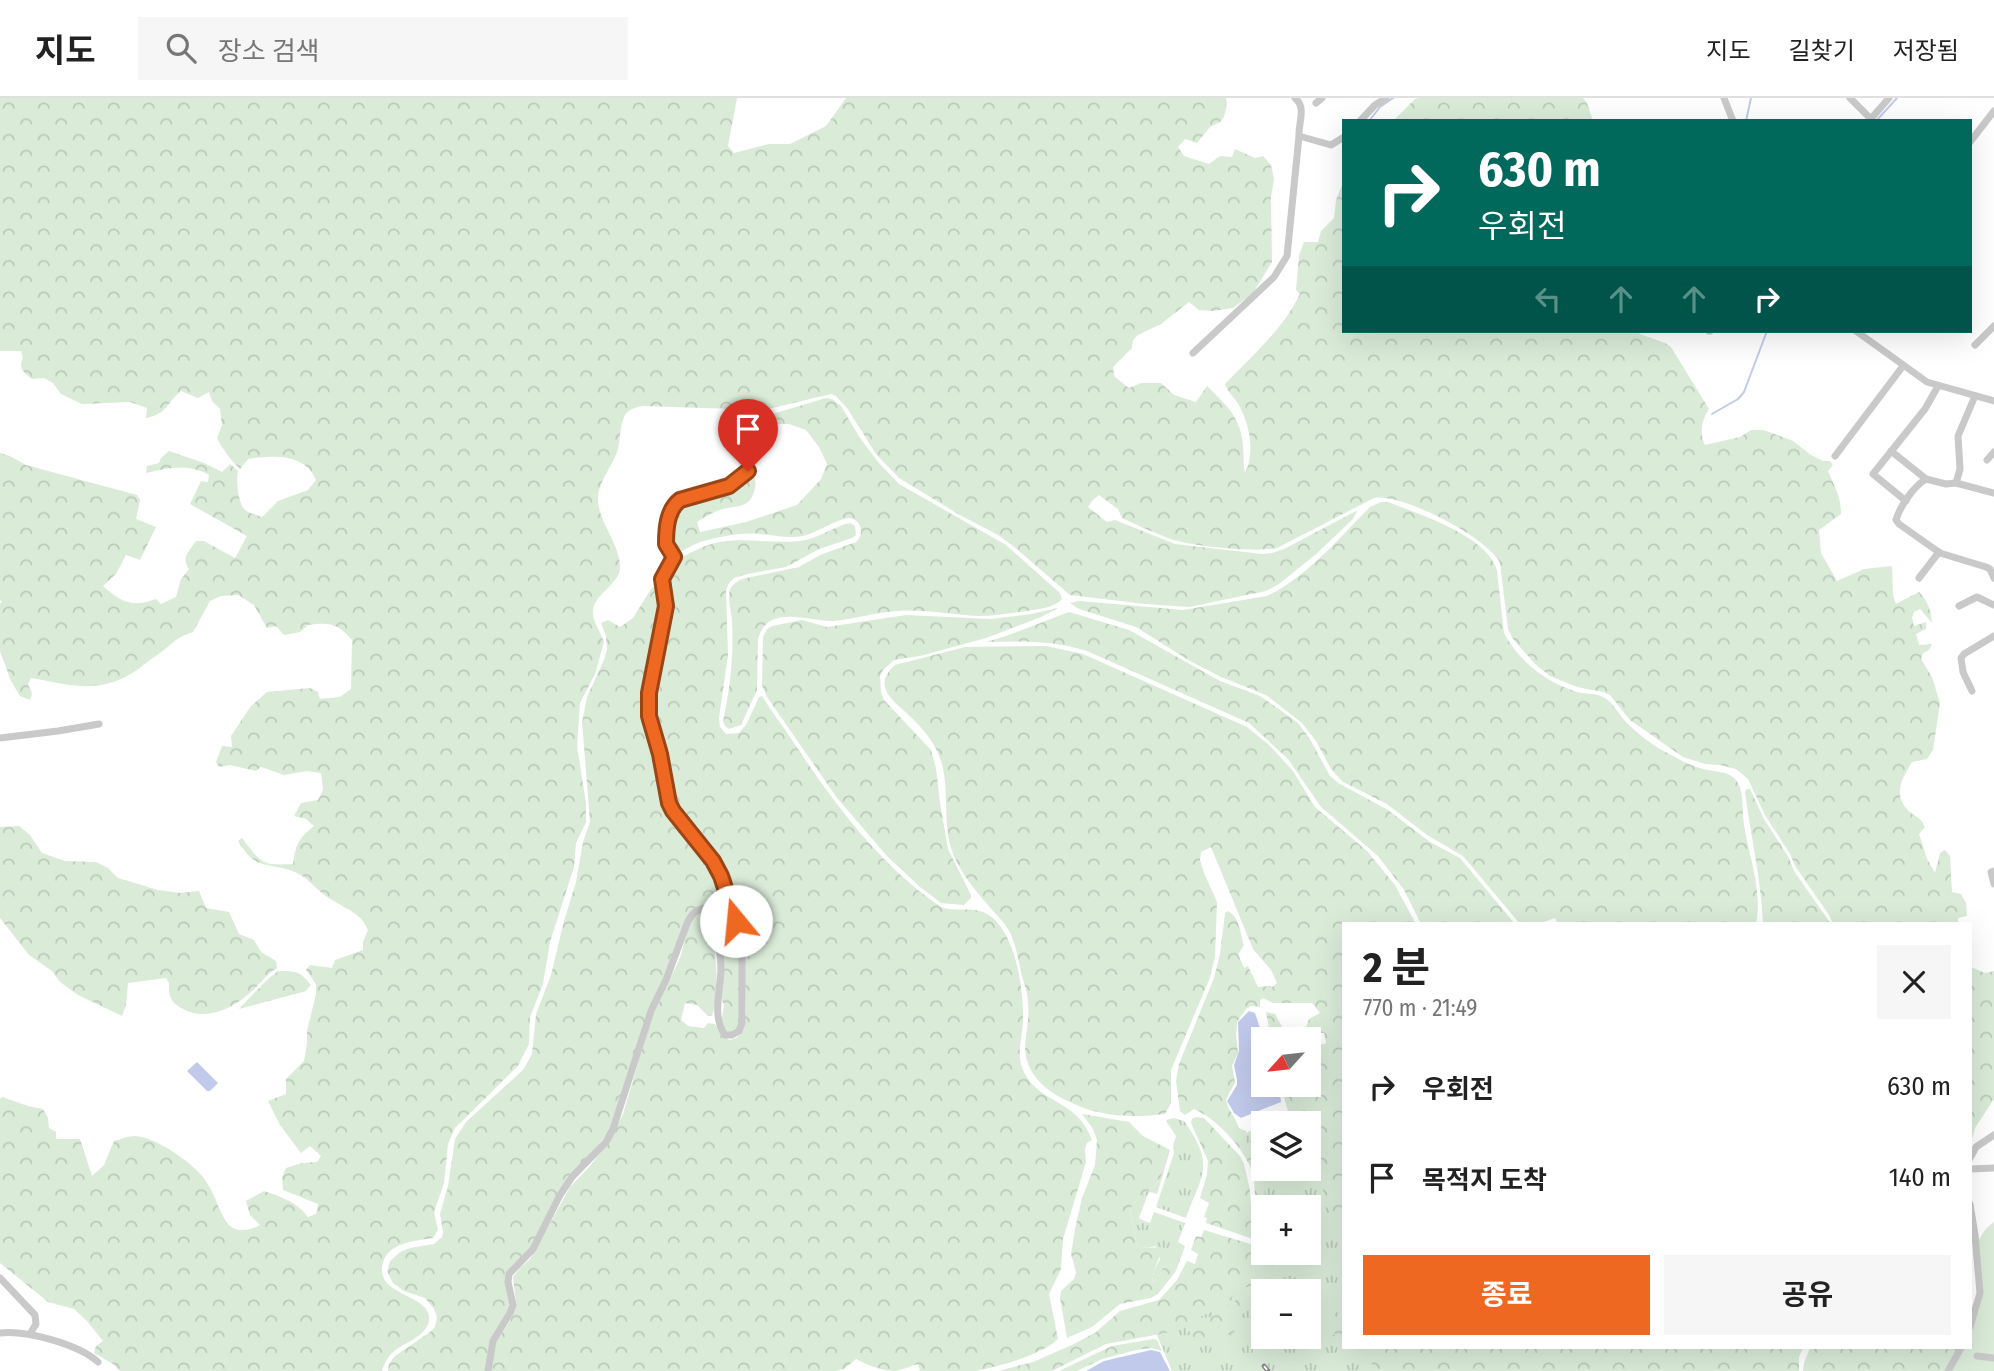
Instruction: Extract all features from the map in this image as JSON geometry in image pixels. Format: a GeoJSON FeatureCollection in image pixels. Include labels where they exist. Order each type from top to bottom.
{"type":"FeatureCollection","features":[{"type":"Feature","properties":{"kind":"street"},"geometry":{"type":"LineString","coordinates":[[1193,353],[1273,277],[1287,256],[1302,109],[1295,98]]}},
{"type":"Feature","properties":{"kind":"street"},"geometry":{"type":"LineString","coordinates":[[1362,119],[1386,98]]}},
{"type":"Feature","properties":{"kind":"street"},"geometry":{"type":"LineString","coordinates":[[1724,98],[1732,119]]}},
{"type":"Feature","properties":{"kind":"street"},"geometry":{"type":"LineString","coordinates":[[1850,98],[1869,119]]}},
{"type":"Feature","properties":{"kind":"street"},"geometry":{"type":"LineString","coordinates":[[1871,119],[1889,98]]}},
{"type":"Feature","properties":{"kind":"street"},"geometry":{"type":"LineString","coordinates":[[1972,139],[1994,111]]}},
{"type":"Feature","properties":{"kind":"street"},"geometry":{"type":"LineString","coordinates":[[1299,136],[1331,145],[1342,138]]}},
{"type":"Feature","properties":{"kind":"street"},"geometry":{"type":"LineString","coordinates":[[1975,345],[1994,326]]}},
{"type":"Feature","properties":{"kind":"street"},"geometry":{"type":"LineString","coordinates":[[1859,333],[1927,382],[1994,401]]}},
{"type":"Feature","properties":{"kind":"street"},"geometry":{"type":"LineString","coordinates":[[1835,456],[1903,366]]}},
{"type":"Feature","properties":{"kind":"street"},"geometry":{"type":"LineString","coordinates":[[1906,501],[1873,474],[1925,409],[1938,386]]}},
{"type":"Feature","properties":{"kind":"street"},"geometry":{"type":"LineString","coordinates":[[1956,483],[1960,469],[1958,436],[1975,396]]}},
{"type":"Feature","properties":{"kind":"street"},"geometry":{"type":"LineString","coordinates":[[1891,451],[1926,479],[1946,484],[1956,483],[1994,493]]}},
{"type":"Feature","properties":{"kind":"street"},"geometry":{"type":"LineString","coordinates":[[1987,460],[1994,452]]}},
{"type":"Feature","properties":{"kind":"street"},"geometry":{"type":"LineString","coordinates":[[488,1371],[494,1341],[513,1305],[509,1274],[533,1249],[572,1177],[607,1142],[651,1011],[688,921],[698,909],[705,908],[714,925],[721,970],[718,993],[719,1027],[724,1035],[732,1035],[739,1031],[742,1023],[741,940],[731,902],[713,861],[669,803],[660,754],[649,716],[649,693],[666,606],[662,579],[674,557],[666,544],[669,516],[680,500],[729,486],[748,471]]}},
{"type":"Feature","properties":{"kind":"street"},"geometry":{"type":"LineString","coordinates":[[1926,479],[1906,501],[1898,514],[1897,522],[1939,552],[1986,567],[1994,577]]}},
{"type":"Feature","properties":{"kind":"street"},"geometry":{"type":"LineString","coordinates":[[1919,578],[1939,552]]}},
{"type":"Feature","properties":{"kind":"street"},"geometry":{"type":"LineString","coordinates":[[1959,606],[1977,597],[1994,605]]}},
{"type":"Feature","properties":{"kind":"street"},"geometry":{"type":"LineString","coordinates":[[1972,691],[1963,672],[1961,658],[1994,638]]}},
{"type":"Feature","properties":{"kind":"street"},"geometry":{"type":"LineString","coordinates":[[0,738],[99,724]]}},
{"type":"Feature","properties":{"kind":"street"},"geometry":{"type":"LineString","coordinates":[[1994,871],[1991,872],[1994,884]]}},
{"type":"Feature","properties":{"kind":"street"},"geometry":{"type":"LineString","coordinates":[[1972,1154],[1976,1147],[1994,1135]]}},
{"type":"Feature","properties":{"kind":"street"},"geometry":{"type":"LineString","coordinates":[[1972,1169],[1994,1168]]}},
{"type":"Feature","properties":{"kind":"street"},"geometry":{"type":"LineString","coordinates":[[1972,1216],[1980,1293],[1972,1320]]}},
{"type":"Feature","properties":{"kind":"street"},"geometry":{"type":"LineString","coordinates":[[0,1278],[35,1315],[36,1324],[30,1334]]}},
{"type":"Feature","properties":{"kind":"street"},"geometry":{"type":"LineString","coordinates":[[0,1333],[30,1334],[78,1349],[98,1362]]}},
{"type":"Feature","properties":{"kind":"street"},"geometry":{"type":"LineString","coordinates":[[1948,1371],[1960,1349]]}},
{"type":"Feature","properties":{"kind":"street"},"geometry":{"type":"LineString","coordinates":[[1977,1356],[1994,1358]]}},
{"type":"Feature","properties":{"kind":"green space"},"geometry":{"type":"Polygon","coordinates":[[[0,98],[737,98],[728,146],[734,153],[769,144],[790,144],[826,126],[846,98],[1226,98],[1224,117],[1220,122],[1210,127],[1197,143],[1185,139],[1178,147],[1184,156],[1209,164],[1220,156],[1232,157],[1235,149],[1255,158],[1263,156],[1271,165],[1274,179],[1271,198],[1272,262],[1253,293],[1233,308],[1199,310],[1189,302],[1161,324],[1138,335],[1133,340],[1132,348],[1113,367],[1114,376],[1129,388],[1141,383],[1161,383],[1174,395],[1196,402],[1207,386],[1236,419],[1242,436],[1245,473],[1250,457],[1249,431],[1240,407],[1225,384],[1266,342],[1293,307],[1300,294],[1296,290],[1299,256],[1304,242],[1318,242],[1321,231],[1334,218],[1336,200],[1342,185],[1342,333],[1639,333],[1665,343],[1671,347],[1709,409],[1702,427],[1705,445],[1740,437],[1751,430],[1764,430],[1793,441],[1811,455],[1823,461],[1830,461],[1833,465],[1828,471],[1839,497],[1841,514],[1819,530],[1821,553],[1837,581],[1864,569],[1892,566],[1896,604],[1919,592],[1927,603],[1932,623],[1920,609],[1914,612],[1912,618],[1914,626],[1926,622],[1926,629],[1916,634],[1919,645],[1932,644],[1921,659],[1932,677],[1940,703],[1933,750],[1927,759],[1912,762],[1903,779],[1900,797],[1906,808],[1921,820],[1925,827],[1919,834],[1935,873],[1940,853],[1945,850],[1950,856],[1952,892],[1961,894],[1966,903],[1967,916],[1958,918],[1958,922],[1832,922],[1765,815],[1748,779],[1736,769],[1683,757],[1630,720],[1610,695],[1577,687],[1550,676],[1536,665],[1513,639],[1508,629],[1500,563],[1492,553],[1462,530],[1404,502],[1374,498],[1277,548],[1239,549],[1191,544],[1162,536],[1122,518],[1118,509],[1099,495],[1088,507],[1107,522],[1115,520],[1175,544],[1262,554],[1284,549],[1357,512],[1315,555],[1266,591],[1189,607],[1070,595],[998,535],[899,478],[876,454],[847,408],[836,396],[831,394],[764,410],[638,407],[625,415],[617,452],[598,495],[602,519],[617,551],[620,568],[615,580],[594,606],[594,620],[604,642],[595,674],[580,703],[577,746],[586,803],[586,822],[576,843],[574,867],[550,942],[543,984],[530,1017],[529,1044],[518,1066],[455,1128],[448,1144],[444,1183],[434,1212],[438,1230],[433,1238],[397,1247],[386,1256],[383,1263],[382,1274],[387,1282],[394,1289],[414,1299],[428,1312],[427,1327],[393,1352],[382,1371],[120,1371],[94,1353],[96,1346],[103,1341],[74,1309],[48,1302],[0,1263],[0,1099],[2,1097],[43,1109],[49,1128],[56,1132],[56,1139],[80,1139],[92,1176],[104,1165],[114,1141],[136,1136],[165,1147],[185,1160],[202,1176],[224,1217],[230,1226],[237,1230],[260,1225],[250,1215],[246,1201],[264,1191],[294,1204],[308,1217],[316,1214],[318,1204],[283,1190],[282,1177],[286,1168],[317,1162],[321,1156],[310,1146],[301,1153],[280,1125],[268,1101],[286,1094],[286,1079],[304,1061],[307,1031],[316,994],[316,984],[306,970],[310,965],[332,968],[335,960],[363,950],[368,930],[355,913],[326,896],[301,875],[256,861],[238,841],[242,838],[262,861],[293,864],[299,842],[314,826],[306,819],[294,816],[301,803],[318,800],[323,790],[321,773],[307,771],[284,775],[261,767],[256,771],[230,765],[219,767],[216,762],[222,746],[232,747],[231,736],[251,706],[267,692],[310,688],[318,692],[320,699],[340,697],[351,689],[352,640],[342,630],[327,624],[308,625],[300,632],[284,635],[276,626],[267,628],[254,605],[238,595],[221,596],[210,601],[193,632],[177,639],[126,677],[110,683],[87,686],[31,678],[28,684],[32,694],[30,700],[20,696],[11,681],[0,651],[0,453],[26,465],[137,495],[140,500],[136,519],[156,527],[140,560],[126,555],[116,574],[103,586],[121,600],[133,603],[156,599],[161,604],[176,597],[181,579],[189,569],[187,555],[196,541],[204,541],[235,558],[247,536],[190,504],[201,481],[208,482],[209,475],[186,468],[146,473],[147,466],[159,463],[169,451],[222,472],[230,464],[238,471],[238,492],[243,507],[262,517],[278,501],[308,490],[316,480],[304,465],[287,458],[248,459],[240,469],[217,438],[222,425],[220,409],[212,401],[209,392],[198,398],[181,391],[163,410],[146,418],[147,408],[130,402],[82,404],[61,394],[53,383],[44,378],[32,379],[26,374],[21,367],[21,351],[0,351],[0,98]]]}},
{"type":"Feature","properties":{"kind":"green space"},"geometry":{"type":"Polygon","coordinates":[[[1583,98],[1592,119],[1395,119],[1415,99],[1583,98]]]}},
{"type":"Feature","properties":{"kind":"green space"},"geometry":{"type":"Polygon","coordinates":[[[826,398],[841,406],[860,438],[899,484],[1006,545],[1060,593],[1062,599],[1046,608],[991,616],[908,611],[834,621],[790,617],[770,621],[758,639],[757,690],[741,725],[729,729],[723,721],[732,659],[729,598],[732,586],[742,579],[799,567],[820,555],[856,542],[859,539],[860,527],[856,521],[849,518],[803,536],[730,535],[700,542],[675,554],[668,536],[673,515],[680,504],[729,489],[749,475],[754,476],[756,484],[748,502],[717,511],[697,522],[700,532],[746,522],[797,505],[821,479],[827,464],[819,447],[806,430],[789,424],[743,423],[719,417],[723,414],[769,415],[826,398]]]}},
{"type":"Feature","properties":{"kind":"green space"},"geometry":{"type":"Polygon","coordinates":[[[1388,502],[1451,528],[1481,547],[1491,558],[1497,571],[1504,633],[1526,662],[1555,683],[1577,692],[1607,699],[1625,721],[1665,752],[1735,779],[1741,792],[1744,825],[1757,886],[1756,922],[1557,922],[1555,918],[1544,922],[1518,922],[1463,856],[1427,835],[1387,804],[1343,782],[1331,769],[1316,741],[1302,723],[1266,695],[1190,661],[1136,627],[1079,609],[1070,603],[1080,601],[1183,610],[1267,596],[1309,568],[1370,507],[1388,502]]]}},
{"type":"Feature","properties":{"kind":"green space"},"geometry":{"type":"Polygon","coordinates":[[[850,523],[855,526],[856,535],[852,538],[819,549],[786,567],[747,574],[734,578],[729,583],[726,590],[728,655],[720,727],[726,734],[739,733],[762,696],[841,809],[897,872],[941,907],[983,912],[994,919],[1003,931],[1016,961],[1022,994],[1022,1068],[1041,1092],[1078,1117],[1092,1140],[1087,1143],[1085,1149],[1086,1162],[1063,1239],[1061,1269],[1049,1294],[1058,1339],[1030,1355],[976,1371],[920,1371],[918,1364],[890,1371],[856,1359],[844,1369],[835,1371],[491,1371],[496,1342],[510,1321],[516,1304],[513,1277],[530,1259],[570,1187],[611,1139],[623,1114],[651,1019],[680,958],[690,920],[700,912],[706,913],[715,950],[715,1005],[712,1016],[708,1016],[697,1005],[685,1003],[681,1020],[688,1026],[704,1028],[708,1023],[715,1024],[721,1035],[730,1040],[741,1033],[746,1012],[743,940],[716,861],[679,816],[670,798],[651,711],[668,612],[666,576],[680,559],[708,545],[734,541],[800,541],[850,523]]]}},
{"type":"Feature","properties":{"kind":"green space"},"geometry":{"type":"Polygon","coordinates":[[[660,582],[662,612],[647,699],[667,803],[719,876],[737,933],[740,953],[739,1026],[731,1033],[725,1031],[721,1024],[724,1005],[720,996],[722,970],[707,907],[699,905],[689,914],[608,1133],[574,1174],[531,1247],[507,1273],[510,1299],[508,1311],[486,1371],[388,1371],[395,1356],[435,1327],[437,1317],[425,1298],[404,1291],[393,1283],[387,1271],[390,1261],[400,1252],[434,1244],[442,1237],[440,1214],[448,1186],[455,1139],[466,1122],[523,1070],[532,1054],[536,1014],[551,975],[590,822],[582,722],[587,697],[607,649],[601,623],[608,620],[620,627],[633,618],[651,589],[660,582]]]}},
{"type":"Feature","properties":{"kind":"green space"},"geometry":{"type":"Polygon","coordinates":[[[1058,608],[986,638],[920,656],[894,660],[880,676],[884,700],[931,750],[948,849],[971,895],[964,905],[941,903],[887,856],[837,798],[767,697],[762,685],[763,637],[772,626],[802,620],[827,627],[906,615],[991,619],[1058,608]]]}},
{"type":"Feature","properties":{"kind":"green space"},"geometry":{"type":"Polygon","coordinates":[[[1069,612],[1129,630],[1220,681],[1260,696],[1299,724],[1330,776],[1388,810],[1430,842],[1460,858],[1513,922],[1420,922],[1404,890],[1378,856],[1321,807],[1288,759],[1249,723],[1087,651],[1049,643],[986,642],[1069,612]]]}},
{"type":"Feature","properties":{"kind":"green space"},"geometry":{"type":"Polygon","coordinates":[[[1046,646],[1083,654],[1247,727],[1269,745],[1293,771],[1315,807],[1367,851],[1395,885],[1415,922],[1342,922],[1342,1234],[1327,1215],[1331,1212],[1323,1191],[1321,1174],[1321,1111],[1288,1111],[1284,1097],[1321,1097],[1321,1045],[1326,1043],[1321,1027],[1306,1027],[1309,1019],[1320,1013],[1312,1003],[1273,1003],[1263,998],[1260,1000],[1260,1007],[1251,1006],[1246,1009],[1237,1022],[1238,1053],[1232,1066],[1235,1082],[1226,1100],[1239,1128],[1246,1131],[1245,1140],[1251,1151],[1251,1170],[1237,1145],[1212,1120],[1194,1109],[1185,1115],[1180,1111],[1176,1081],[1179,1064],[1214,978],[1225,913],[1228,911],[1232,914],[1237,922],[1244,945],[1238,954],[1244,968],[1248,966],[1258,987],[1272,987],[1277,983],[1271,970],[1253,949],[1211,847],[1201,852],[1200,860],[1217,902],[1215,957],[1209,980],[1171,1070],[1171,1103],[1165,1114],[1117,1115],[1083,1108],[1048,1089],[1035,1076],[1025,1050],[1028,999],[1013,941],[1003,922],[973,887],[955,858],[948,836],[944,776],[938,753],[924,731],[885,688],[888,673],[895,665],[965,647],[1046,646]]]}},
{"type":"Feature","properties":{"kind":"green space"},"geometry":{"type":"Polygon","coordinates":[[[1750,789],[1794,871],[1830,922],[1763,922],[1745,792],[1750,789]]]}},
{"type":"Feature","properties":{"kind":"green space"},"geometry":{"type":"Polygon","coordinates":[[[19,826],[30,835],[42,853],[65,861],[96,862],[108,868],[118,878],[158,890],[180,893],[199,891],[206,908],[229,912],[239,934],[254,940],[261,952],[276,961],[277,968],[238,1002],[211,1013],[192,1013],[173,1002],[166,978],[128,983],[122,1016],[78,995],[60,982],[52,971],[29,955],[0,918],[0,827],[19,826]]]}},
{"type":"Feature","properties":{"kind":"green space"},"geometry":{"type":"Polygon","coordinates":[[[1972,967],[1985,973],[1994,971],[1994,1099],[1975,1128],[1972,1138],[1972,967]]]}},
{"type":"Feature","properties":{"kind":"green space"},"geometry":{"type":"Polygon","coordinates":[[[278,971],[297,973],[311,985],[306,991],[239,1009],[263,984],[278,971]]]}},
{"type":"Feature","properties":{"kind":"green space"},"geometry":{"type":"Polygon","coordinates":[[[1266,1012],[1275,1014],[1282,1027],[1269,1027],[1266,1012]]]}},
{"type":"Feature","properties":{"kind":"green space"},"geometry":{"type":"Polygon","coordinates":[[[1082,1114],[1129,1122],[1143,1136],[1170,1150],[1164,1171],[1155,1186],[1139,1197],[1130,1209],[1137,1246],[1163,1247],[1152,1282],[1158,1280],[1162,1269],[1170,1264],[1176,1271],[1158,1294],[1120,1304],[1092,1327],[1067,1338],[1061,1291],[1074,1279],[1076,1272],[1071,1254],[1082,1198],[1095,1165],[1097,1140],[1082,1114]]]}},
{"type":"Feature","properties":{"kind":"green space"},"geometry":{"type":"Polygon","coordinates":[[[1174,1118],[1184,1121],[1194,1136],[1203,1160],[1201,1180],[1186,1218],[1156,1207],[1174,1153],[1176,1136],[1166,1121],[1174,1118]]]}},
{"type":"Feature","properties":{"kind":"green space"},"geometry":{"type":"Polygon","coordinates":[[[1204,1118],[1240,1156],[1244,1164],[1250,1190],[1251,1238],[1206,1223],[1207,1218],[1204,1217],[1209,1203],[1200,1198],[1208,1161],[1191,1123],[1192,1119],[1204,1118]]]}},
{"type":"Feature","properties":{"kind":"green space"},"geometry":{"type":"Polygon","coordinates":[[[1251,1131],[1251,1154],[1242,1137],[1251,1131]]]}},
{"type":"Feature","properties":{"kind":"green space"},"geometry":{"type":"Polygon","coordinates":[[[1321,1158],[1342,1218],[1342,1349],[1363,1349],[1386,1371],[1172,1371],[1156,1333],[1251,1264],[1321,1265],[1321,1195],[1263,1195],[1262,1181],[1321,1181],[1321,1158]]]}},
{"type":"Feature","properties":{"kind":"green space"},"geometry":{"type":"Polygon","coordinates":[[[1164,1171],[1157,1194],[1148,1194],[1139,1218],[1150,1223],[1154,1212],[1185,1223],[1178,1242],[1185,1246],[1176,1271],[1170,1264],[1162,1269],[1158,1280],[1152,1282],[1160,1259],[1156,1246],[1137,1246],[1130,1209],[1139,1197],[1155,1186],[1164,1171]]]}},
{"type":"Feature","properties":{"kind":"green space"},"geometry":{"type":"Polygon","coordinates":[[[1254,1181],[1263,1181],[1265,1195],[1256,1195],[1254,1181]]]}},
{"type":"Feature","properties":{"kind":"green space"},"geometry":{"type":"Polygon","coordinates":[[[1994,1222],[1994,1371],[1950,1371],[1962,1349],[1972,1349],[1972,1329],[1979,1309],[1977,1245],[1988,1226],[1994,1222]]]}},
{"type":"Feature","properties":{"kind":"green space"},"geometry":{"type":"Polygon","coordinates":[[[1204,1230],[1251,1244],[1251,1265],[1253,1265],[1251,1271],[1261,1275],[1259,1279],[1251,1279],[1251,1288],[1241,1289],[1217,1309],[1166,1333],[1106,1344],[1052,1371],[998,1371],[1033,1362],[1074,1344],[1096,1332],[1120,1311],[1159,1300],[1177,1280],[1187,1261],[1195,1264],[1198,1254],[1191,1250],[1196,1236],[1201,1237],[1204,1230]]]}},
{"type":"Feature","properties":{"kind":"green space"},"geometry":{"type":"Polygon","coordinates":[[[1321,1291],[1342,1327],[1342,1335],[1334,1333],[1321,1304],[1321,1291]]]}},
{"type":"Feature","properties":{"kind":"green space"},"geometry":{"type":"Polygon","coordinates":[[[1246,1293],[1251,1293],[1251,1306],[1240,1317],[1234,1333],[1199,1345],[1187,1328],[1218,1313],[1246,1293]]]}},
{"type":"Feature","properties":{"kind":"green space"},"geometry":{"type":"Polygon","coordinates":[[[1321,1322],[1328,1325],[1335,1336],[1321,1339],[1321,1322]]]}},
{"type":"Feature","properties":{"kind":"green space"},"geometry":{"type":"Polygon","coordinates":[[[1154,1339],[1162,1351],[1151,1348],[1136,1350],[1102,1359],[1077,1371],[1059,1371],[1112,1346],[1154,1339]]]}},
{"type":"Feature","properties":{"kind":"green space"},"geometry":{"type":"Polygon","coordinates":[[[1361,1349],[1803,1349],[1799,1357],[1799,1371],[1377,1370],[1361,1349]]]}},
{"type":"Feature","properties":{"kind":"green space"},"geometry":{"type":"Polygon","coordinates":[[[1810,1349],[1958,1349],[1947,1371],[1803,1371],[1810,1349]]]}},
{"type":"Feature","properties":{"kind":"water"},"geometry":{"type":"Polygon","coordinates":[[[1249,1011],[1255,1013],[1260,1027],[1251,1027],[1251,1097],[1280,1097],[1281,1102],[1258,1111],[1251,1111],[1251,1114],[1241,1118],[1234,1113],[1227,1101],[1237,1085],[1234,1065],[1239,1051],[1238,1022],[1249,1011]]]}},
{"type":"Feature","properties":{"kind":"water"},"geometry":{"type":"Polygon","coordinates":[[[197,1062],[218,1083],[210,1091],[187,1071],[197,1062]]]}},
{"type":"Feature","properties":{"kind":"water"},"geometry":{"type":"Polygon","coordinates":[[[1151,1350],[1160,1352],[1170,1371],[1086,1371],[1104,1361],[1151,1350]]]}},
{"type":"Feature","properties":{"kind":"waterway"},"geometry":{"type":"LineString","coordinates":[[1371,119],[1380,107],[1393,98]]}},
{"type":"Feature","properties":{"kind":"waterway"},"geometry":{"type":"LineString","coordinates":[[1746,119],[1751,98]]}},
{"type":"Feature","properties":{"kind":"waterway"},"geometry":{"type":"LineString","coordinates":[[1878,119],[1897,98]]}},
{"type":"Feature","properties":{"kind":"waterway"},"geometry":{"type":"LineString","coordinates":[[1712,414],[1738,399],[1744,392],[1766,333]]}},
{"type":"Feature","properties":{"kind":"railway"},"geometry":{"type":"LineString","coordinates":[[1264,1366],[1268,1371]]}},
{"type":"Feature","properties":{"kind":"route"},"geometry":{"type":"LineString","coordinates":[[736,921],[731,902],[713,861],[669,803],[660,754],[649,716],[649,693],[666,606],[662,579],[674,557],[666,544],[669,516],[680,500],[734,484],[748,471]]}}]}
